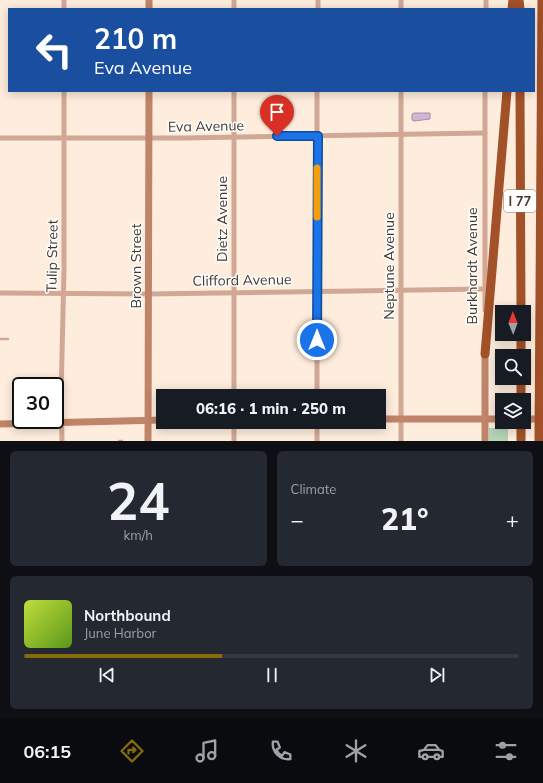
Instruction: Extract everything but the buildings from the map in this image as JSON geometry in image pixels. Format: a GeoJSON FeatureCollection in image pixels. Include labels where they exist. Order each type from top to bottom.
{"type":"FeatureCollection","features":[{"type":"Feature","properties":{"kind":"highway"},"geometry":{"type":"LineString","coordinates":[[542,4],[543,18]]}},
{"type":"Feature","properties":{"kind":"highway","name":"I 77"},"geometry":{"type":"LineString","coordinates":[[539,441],[540,40],[542,4]]}},
{"type":"Feature","properties":{"kind":"highway"},"geometry":{"type":"LineString","coordinates":[[485,354],[507,92]]}},
{"type":"Feature","properties":{"kind":"highway","name":"I 77"},"geometry":{"type":"LineString","coordinates":[[520,92],[520,305]]}},
{"type":"Feature","properties":{"kind":"highway"},"geometry":{"type":"LineString","coordinates":[[521,429],[521,441]]}},
{"type":"Feature","properties":{"kind":"main road","name":"Brown Street"},"geometry":{"type":"LineString","coordinates":[[148,441],[149,92]]}},
{"type":"Feature","properties":{"kind":"main road","name":"Burkhardt Avenue"},"geometry":{"type":"LineString","coordinates":[[485,354],[485,441]]}},
{"type":"Feature","properties":{"kind":"main road"},"geometry":{"type":"LineString","coordinates":[[386,419],[495,419]]}},
{"type":"Feature","properties":{"kind":"main road"},"geometry":{"type":"LineString","coordinates":[[531,419],[543,419]]}},
{"type":"Feature","properties":{"kind":"main road"},"geometry":{"type":"LineString","coordinates":[[64,422],[156,420]]}},
{"type":"Feature","properties":{"kind":"main road"},"geometry":{"type":"LineString","coordinates":[[0,424],[12,424]]}},
{"type":"Feature","properties":{"kind":"street","name":"Tulip Street"},"geometry":{"type":"LineString","coordinates":[[62,377],[64,294],[64,92]]}},
{"type":"Feature","properties":{"kind":"street","name":"Dietz Avenue"},"geometry":{"type":"LineString","coordinates":[[234,92],[234,389]]}},
{"type":"Feature","properties":{"kind":"street"},"geometry":{"type":"LineString","coordinates":[[317,92],[317,389]]}},
{"type":"Feature","properties":{"kind":"street","name":"Neptune Avenue"},"geometry":{"type":"LineString","coordinates":[[401,92],[401,441]]}},
{"type":"Feature","properties":{"kind":"street","name":"Burkhardt Avenue"},"geometry":{"type":"LineString","coordinates":[[485,92],[485,354]]}},
{"type":"Feature","properties":{"kind":"street","name":"Eva Avenue"},"geometry":{"type":"LineString","coordinates":[[0,138],[148,138],[485,133]]}},
{"type":"Feature","properties":{"kind":"street","name":"Clifford Avenue"},"geometry":{"type":"LineString","coordinates":[[0,293],[148,294],[484,289]]}},
{"type":"Feature","properties":{"kind":"street","name":"Tulip Street"},"geometry":{"type":"LineString","coordinates":[[61,429],[62,441]]}},
{"type":"Feature","properties":{"kind":"street"},"geometry":{"type":"LineString","coordinates":[[234,429],[234,441]]}},
{"type":"Feature","properties":{"kind":"street"},"geometry":{"type":"LineString","coordinates":[[317,429],[317,441]]}},
{"type":"Feature","properties":{"kind":"lane"},"geometry":{"type":"LineString","coordinates":[[0,339],[8,339]]}},
{"type":"Feature","properties":{"kind":"green space"},"geometry":{"type":"Polygon","coordinates":[[[489,428],[508,429],[508,441],[489,441],[489,428]]]}},
{"type":"Feature","properties":{"kind":"slow traffic"},"geometry":{"type":"LineString","coordinates":[[317,168],[317,217]]}},
{"type":"Feature","properties":{"kind":"route"},"geometry":{"type":"LineString","coordinates":[[277,136],[318,136],[317,340]]}}]}
